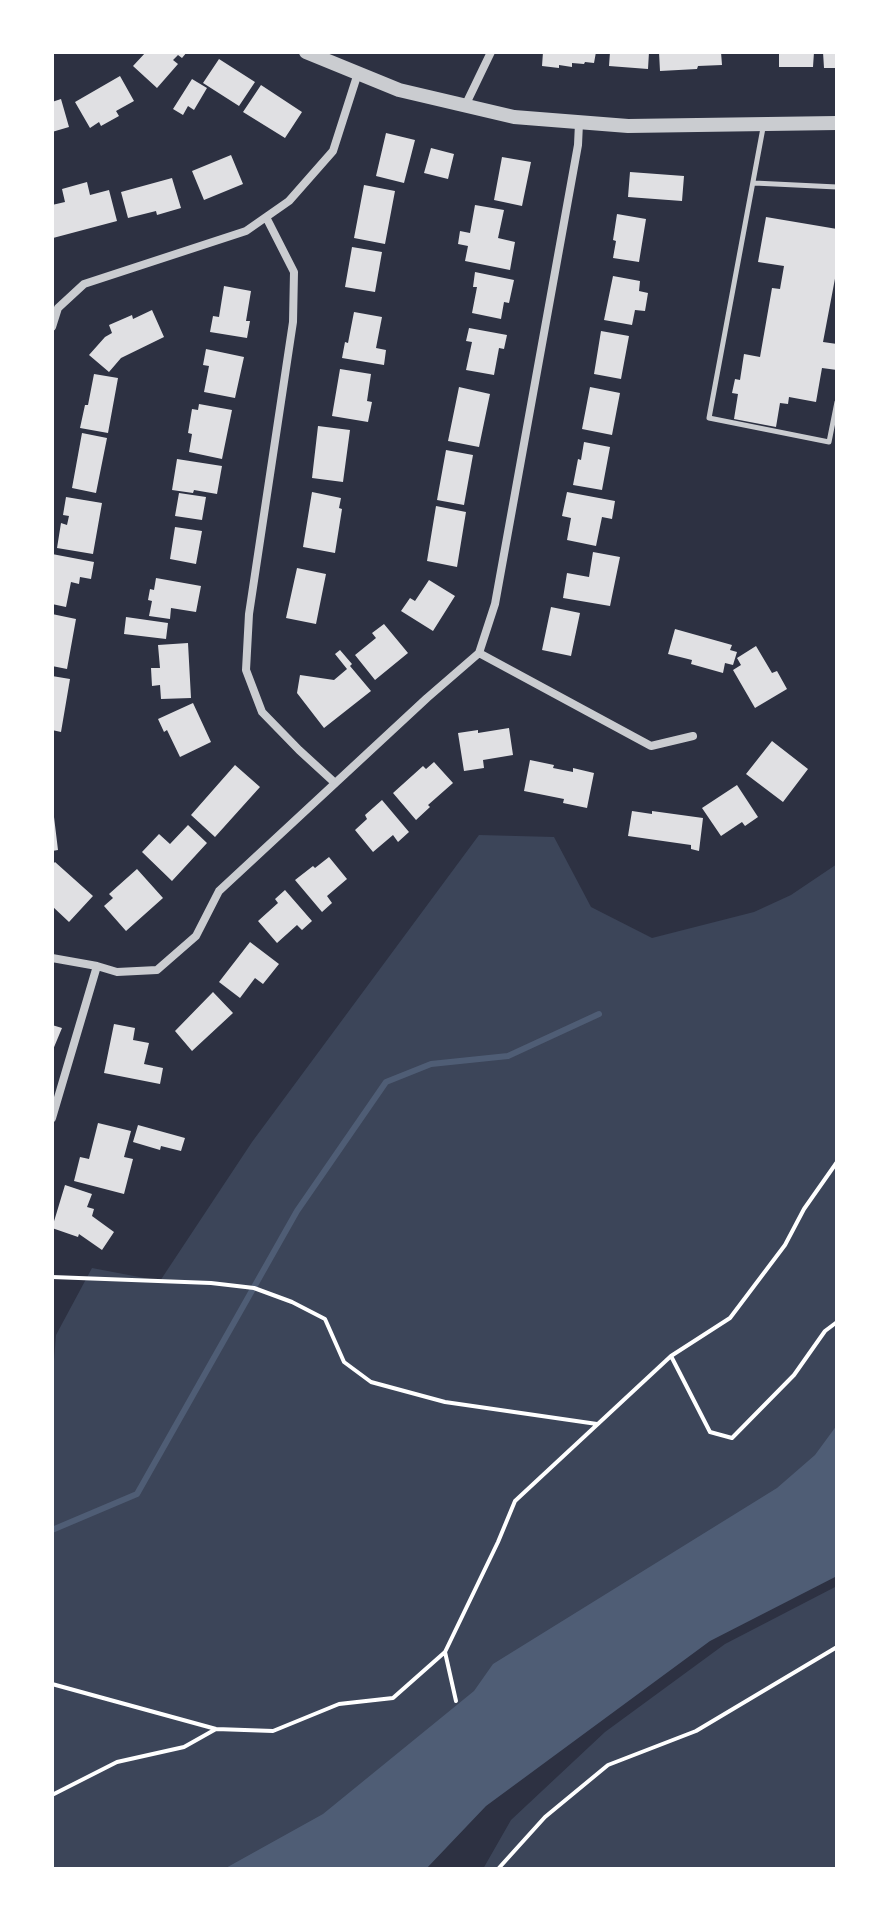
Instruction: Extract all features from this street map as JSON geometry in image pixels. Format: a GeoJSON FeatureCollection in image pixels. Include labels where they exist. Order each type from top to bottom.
{"type":"FeatureCollection","features":[{"type":"Feature","properties":{"kind":"street"},"geometry":{"type":"LineString","coordinates":[[306,52],[399,90],[514,117],[628,126],[837,123]]}},
{"type":"Feature","properties":{"kind":"street"},"geometry":{"type":"LineString","coordinates":[[465,106],[491,52]]}},
{"type":"Feature","properties":{"kind":"street"},"geometry":{"type":"LineString","coordinates":[[52,327],[58,308],[84,284],[246,231],[289,201],[333,151],[358,73]]}},
{"type":"Feature","properties":{"kind":"street"},"geometry":{"type":"LineString","coordinates":[[52,958],[117,972],[157,970],[196,936],[219,891],[479,653],[495,604],[578,145],[579,123]]}},
{"type":"Feature","properties":{"kind":"street"},"geometry":{"type":"LineString","coordinates":[[266,217],[294,272],[293,322],[249,614],[246,670],[262,712],[335,783]]}},
{"type":"Feature","properties":{"kind":"street"},"geometry":{"type":"LineString","coordinates":[[479,653],[651,746],[693,736]]}},
{"type":"Feature","properties":{"kind":"street"},"geometry":{"type":"LineString","coordinates":[[52,1118],[97,966]]}},
{"type":"Feature","properties":{"kind":"lane"},"geometry":{"type":"LineString","coordinates":[[764,124],[709,418],[829,442],[837,402]]}},
{"type":"Feature","properties":{"kind":"lane"},"geometry":{"type":"LineString","coordinates":[[754,183],[837,187]]}},
{"type":"Feature","properties":{"kind":"path"},"geometry":{"type":"LineString","coordinates":[[52,1684],[216,1729],[273,1731],[339,1704],[393,1698],[445,1652],[515,1501],[671,1356],[730,1318],[785,1245],[804,1209],[837,1162]]}},
{"type":"Feature","properties":{"kind":"path"},"geometry":{"type":"LineString","coordinates":[[52,1277],[211,1283],[254,1288],[325,1319],[344,1362],[371,1382],[445,1402],[597,1424]]}},
{"type":"Feature","properties":{"kind":"path"},"geometry":{"type":"LineString","coordinates":[[671,1356],[710,1432],[732,1438],[794,1375],[825,1331],[837,1322]]}},
{"type":"Feature","properties":{"kind":"path"},"geometry":{"type":"LineString","coordinates":[[498,1869],[545,1817],[608,1765],[696,1731],[837,1647]]}},
{"type":"Feature","properties":{"kind":"path"},"geometry":{"type":"LineString","coordinates":[[445,1652],[456,1701]]}},
{"type":"Feature","properties":{"kind":"path"},"geometry":{"type":"LineString","coordinates":[[52,1795],[117,1762],[184,1747],[216,1729]]}},
{"type":"Feature","properties":{"kind":"shaded area"},"geometry":{"type":"Polygon","coordinates":[[[479,835],[554,837],[591,907],[652,938],[754,912],[791,895],[837,864],[837,1441],[826,1456],[336,1813],[236,1869],[52,1869],[52,1386],[56,1335],[92,1268],[160,1281],[252,1142],[479,835]]]}},
{"type":"Feature","properties":{"kind":"shaded area"},"geometry":{"type":"Polygon","coordinates":[[[837,1425],[837,1576],[710,1641],[486,1806],[426,1869],[224,1869],[323,1814],[474,1691],[493,1664],[777,1488],[815,1455],[837,1425]]]}},
{"type":"Feature","properties":{"kind":"shaded area"},"geometry":{"type":"Polygon","coordinates":[[[837,1586],[837,1869],[483,1869],[511,1820],[605,1732],[725,1644],[837,1586]]]}},
{"type":"Feature","properties":{"kind":"building"},"geometry":{"type":"Polygon","coordinates":[[[146,52],[187,52],[182,58],[178,55],[173,60],[178,64],[157,88],[133,66],[146,52]]]}},
{"type":"Feature","properties":{"kind":"building"},"geometry":{"type":"Polygon","coordinates":[[[543,52],[596,52],[594,63],[572,63],[572,67],[559,65],[559,68],[542,66],[543,52]]]}},
{"type":"Feature","properties":{"kind":"building"},"geometry":{"type":"Polygon","coordinates":[[[610,52],[649,52],[648,69],[609,66],[610,52]]]}},
{"type":"Feature","properties":{"kind":"building"},"geometry":{"type":"Polygon","coordinates":[[[659,52],[721,52],[722,65],[660,71],[659,52]]]}},
{"type":"Feature","properties":{"kind":"building"},"geometry":{"type":"Polygon","coordinates":[[[779,52],[814,52],[813,67],[779,67],[779,52]]]}},
{"type":"Feature","properties":{"kind":"building"},"geometry":{"type":"Polygon","coordinates":[[[823,52],[837,52],[837,68],[824,68],[823,52]]]}},
{"type":"Feature","properties":{"kind":"building"},"geometry":{"type":"Polygon","coordinates":[[[219,59],[255,82],[239,106],[203,83],[219,59]]]}},
{"type":"Feature","properties":{"kind":"building"},"geometry":{"type":"Polygon","coordinates":[[[120,76],[134,101],[116,111],[119,116],[90,128],[75,102],[120,76]]]}},
{"type":"Feature","properties":{"kind":"building"},"geometry":{"type":"Polygon","coordinates":[[[192,79],[207,88],[194,110],[188,106],[183,115],[173,109],[192,79]]]}},
{"type":"Feature","properties":{"kind":"building"},"geometry":{"type":"Polygon","coordinates":[[[261,85],[302,112],[285,138],[243,112],[261,85]]]}},
{"type":"Feature","properties":{"kind":"building"},"geometry":{"type":"Polygon","coordinates":[[[61,99],[69,127],[52,132],[52,102],[61,99]]]}},
{"type":"Feature","properties":{"kind":"building"},"geometry":{"type":"Polygon","coordinates":[[[386,133],[415,140],[404,183],[376,176],[386,133]]]}},
{"type":"Feature","properties":{"kind":"building"},"geometry":{"type":"Polygon","coordinates":[[[431,148],[454,154],[448,179],[424,173],[431,148]]]}},
{"type":"Feature","properties":{"kind":"building"},"geometry":{"type":"Polygon","coordinates":[[[231,155],[243,184],[204,200],[192,171],[231,155]]]}},
{"type":"Feature","properties":{"kind":"building"},"geometry":{"type":"Polygon","coordinates":[[[502,157],[531,162],[522,206],[494,200],[502,157]]]}},
{"type":"Feature","properties":{"kind":"building"},"geometry":{"type":"Polygon","coordinates":[[[630,172],[684,176],[682,201],[628,197],[630,172]]]}},
{"type":"Feature","properties":{"kind":"building"},"geometry":{"type":"Polygon","coordinates":[[[172,178],[181,208],[157,215],[156,211],[128,218],[121,192],[172,178]]]}},
{"type":"Feature","properties":{"kind":"building"},"geometry":{"type":"Polygon","coordinates":[[[87,182],[90,195],[109,190],[117,221],[53,238],[52,205],[65,202],[62,189],[87,182]]]}},
{"type":"Feature","properties":{"kind":"building"},"geometry":{"type":"Polygon","coordinates":[[[364,185],[395,191],[385,244],[354,238],[364,185]]]}},
{"type":"Feature","properties":{"kind":"building"},"geometry":{"type":"Polygon","coordinates":[[[475,205],[504,210],[498,238],[515,242],[510,270],[465,261],[468,246],[458,244],[460,231],[470,233],[475,205]]]}},
{"type":"Feature","properties":{"kind":"building"},"geometry":{"type":"Polygon","coordinates":[[[617,214],[646,219],[639,262],[613,258],[617,214]]]}},
{"type":"Feature","properties":{"kind":"building"},"geometry":{"type":"Polygon","coordinates":[[[766,217],[837,229],[837,268],[823,342],[837,344],[837,370],[822,368],[816,402],[789,397],[788,404],[780,403],[776,427],[734,419],[738,394],[732,393],[735,379],[740,380],[744,354],[760,357],[772,288],[780,289],[784,266],[758,262],[766,217]]]}},
{"type":"Feature","properties":{"kind":"building"},"geometry":{"type":"Polygon","coordinates":[[[352,247],[382,252],[375,292],[345,287],[352,247]]]}},
{"type":"Feature","properties":{"kind":"building"},"geometry":{"type":"Polygon","coordinates":[[[475,272],[514,280],[509,303],[504,302],[501,319],[472,313],[477,287],[473,287],[475,272]]]}},
{"type":"Feature","properties":{"kind":"building"},"geometry":{"type":"Polygon","coordinates":[[[613,276],[640,281],[639,291],[648,293],[645,311],[635,310],[632,325],[604,320],[613,276]]]}},
{"type":"Feature","properties":{"kind":"building"},"geometry":{"type":"Polygon","coordinates":[[[224,286],[251,291],[246,321],[250,321],[247,338],[210,332],[213,316],[219,317],[224,286]]]}},
{"type":"Feature","properties":{"kind":"building"},"geometry":{"type":"Polygon","coordinates":[[[152,310],[164,337],[121,358],[109,372],[89,355],[112,333],[109,325],[152,310]]]}},
{"type":"Feature","properties":{"kind":"building"},"geometry":{"type":"Polygon","coordinates":[[[354,312],[382,317],[376,348],[386,350],[384,365],[342,358],[354,312]]]}},
{"type":"Feature","properties":{"kind":"building"},"geometry":{"type":"Polygon","coordinates":[[[469,328],[507,335],[504,349],[499,348],[494,375],[466,370],[472,342],[466,341],[469,328]]]}},
{"type":"Feature","properties":{"kind":"building"},"geometry":{"type":"Polygon","coordinates":[[[601,331],[629,336],[621,379],[594,374],[601,331]]]}},
{"type":"Feature","properties":{"kind":"building"},"geometry":{"type":"Polygon","coordinates":[[[206,349],[244,357],[235,398],[204,392],[209,366],[203,365],[206,349]]]}},
{"type":"Feature","properties":{"kind":"building"},"geometry":{"type":"Polygon","coordinates":[[[340,369],[371,374],[367,401],[372,402],[368,422],[332,416],[340,369]]]}},
{"type":"Feature","properties":{"kind":"building"},"geometry":{"type":"Polygon","coordinates":[[[94,374],[118,378],[108,433],[80,428],[94,374]]]}},
{"type":"Feature","properties":{"kind":"building"},"geometry":{"type":"Polygon","coordinates":[[[459,387],[490,394],[479,447],[448,441],[459,387]]]}},
{"type":"Feature","properties":{"kind":"building"},"geometry":{"type":"Polygon","coordinates":[[[590,387],[620,393],[612,435],[582,429],[590,387]]]}},
{"type":"Feature","properties":{"kind":"building"},"geometry":{"type":"Polygon","coordinates":[[[199,404],[232,410],[222,459],[189,452],[192,409],[198,410],[199,404]]]}},
{"type":"Feature","properties":{"kind":"building"},"geometry":{"type":"Polygon","coordinates":[[[318,426],[350,430],[343,482],[312,478],[318,426]]]}},
{"type":"Feature","properties":{"kind":"building"},"geometry":{"type":"Polygon","coordinates":[[[82,433],[107,438],[96,493],[72,488],[82,433]]]}},
{"type":"Feature","properties":{"kind":"building"},"geometry":{"type":"Polygon","coordinates":[[[584,442],[610,447],[602,490],[573,485],[584,442]]]}},
{"type":"Feature","properties":{"kind":"building"},"geometry":{"type":"Polygon","coordinates":[[[446,450],[473,455],[464,505],[437,500],[446,450]]]}},
{"type":"Feature","properties":{"kind":"building"},"geometry":{"type":"Polygon","coordinates":[[[177,459],[222,466],[217,494],[172,490],[177,459]]]}},
{"type":"Feature","properties":{"kind":"building"},"geometry":{"type":"Polygon","coordinates":[[[312,492],[341,498],[335,553],[303,547],[312,492]]]}},
{"type":"Feature","properties":{"kind":"building"},"geometry":{"type":"Polygon","coordinates":[[[567,492],[615,501],[612,519],[602,517],[596,546],[567,540],[571,518],[562,516],[567,492]]]}},
{"type":"Feature","properties":{"kind":"building"},"geometry":{"type":"Polygon","coordinates":[[[179,493],[206,497],[202,520],[175,516],[179,493]]]}},
{"type":"Feature","properties":{"kind":"building"},"geometry":{"type":"Polygon","coordinates":[[[66,497],[102,503],[93,554],[57,548],[61,523],[67,525],[69,516],[63,515],[66,497]]]}},
{"type":"Feature","properties":{"kind":"building"},"geometry":{"type":"Polygon","coordinates":[[[436,506],[466,512],[457,567],[427,561],[436,506]]]}},
{"type":"Feature","properties":{"kind":"building"},"geometry":{"type":"Polygon","coordinates":[[[175,527],[202,531],[196,564],[170,559],[175,527]]]}},
{"type":"Feature","properties":{"kind":"building"},"geometry":{"type":"Polygon","coordinates":[[[593,552],[620,557],[610,606],[563,598],[567,573],[589,577],[593,552]]]}},
{"type":"Feature","properties":{"kind":"building"},"geometry":{"type":"Polygon","coordinates":[[[52,554],[94,562],[91,579],[80,577],[79,584],[71,582],[66,607],[52,604],[52,554]]]}},
{"type":"Feature","properties":{"kind":"building"},"geometry":{"type":"Polygon","coordinates":[[[297,568],[326,574],[316,624],[286,618],[297,568]]]}},
{"type":"Feature","properties":{"kind":"building"},"geometry":{"type":"Polygon","coordinates":[[[156,578],[201,586],[196,612],[171,608],[170,619],[149,616],[152,601],[148,600],[150,589],[154,590],[156,578]]]}},
{"type":"Feature","properties":{"kind":"building"},"geometry":{"type":"Polygon","coordinates":[[[429,580],[455,596],[433,631],[401,611],[410,598],[415,601],[429,580]]]}},
{"type":"Feature","properties":{"kind":"building"},"geometry":{"type":"Polygon","coordinates":[[[551,607],[580,613],[571,656],[542,650],[551,607]]]}},
{"type":"Feature","properties":{"kind":"building"},"geometry":{"type":"Polygon","coordinates":[[[52,614],[76,619],[67,669],[52,666],[52,614]]]}},
{"type":"Feature","properties":{"kind":"building"},"geometry":{"type":"Polygon","coordinates":[[[126,617],[168,623],[166,639],[124,634],[126,617]]]}},
{"type":"Feature","properties":{"kind":"building"},"geometry":{"type":"Polygon","coordinates":[[[384,624],[408,653],[375,680],[355,655],[376,638],[372,633],[384,624]]]}},
{"type":"Feature","properties":{"kind":"building"},"geometry":{"type":"Polygon","coordinates":[[[675,629],[732,645],[730,650],[737,652],[733,665],[725,663],[723,673],[668,654],[675,629]]]}},
{"type":"Feature","properties":{"kind":"building"},"geometry":{"type":"Polygon","coordinates":[[[188,643],[191,698],[161,699],[160,685],[152,686],[151,668],[160,668],[158,645],[188,643]]]}},
{"type":"Feature","properties":{"kind":"building"},"geometry":{"type":"Polygon","coordinates":[[[756,646],[772,673],[777,671],[787,689],[755,708],[733,670],[741,665],[737,658],[756,646]]]}},
{"type":"Feature","properties":{"kind":"building"},"geometry":{"type":"Polygon","coordinates":[[[340,650],[371,691],[324,728],[297,693],[300,675],[334,680],[347,669],[335,654],[340,650]]]}},
{"type":"Feature","properties":{"kind":"building"},"geometry":{"type":"Polygon","coordinates":[[[52,676],[70,679],[61,732],[52,730],[52,676]]]}},
{"type":"Feature","properties":{"kind":"building"},"geometry":{"type":"Polygon","coordinates":[[[193,703],[211,742],[180,757],[158,719],[193,703]]]}},
{"type":"Feature","properties":{"kind":"building"},"geometry":{"type":"Polygon","coordinates":[[[509,728],[513,755],[483,760],[484,768],[464,771],[458,733],[509,728]]]}},
{"type":"Feature","properties":{"kind":"building"},"geometry":{"type":"Polygon","coordinates":[[[772,741],[808,769],[783,802],[746,774],[772,741]]]}},
{"type":"Feature","properties":{"kind":"building"},"geometry":{"type":"Polygon","coordinates":[[[530,760],[554,765],[553,768],[573,772],[573,768],[594,773],[587,808],[563,803],[564,799],[524,791],[530,760]]]}},
{"type":"Feature","properties":{"kind":"building"},"geometry":{"type":"Polygon","coordinates":[[[434,762],[453,783],[416,820],[393,793],[423,766],[426,769],[434,762]]]}},
{"type":"Feature","properties":{"kind":"building"},"geometry":{"type":"Polygon","coordinates":[[[235,765],[260,787],[215,837],[191,815],[235,765]]]}},
{"type":"Feature","properties":{"kind":"building"},"geometry":{"type":"Polygon","coordinates":[[[737,785],[758,817],[745,826],[742,822],[721,836],[702,808],[737,785]]]}},
{"type":"Feature","properties":{"kind":"building"},"geometry":{"type":"Polygon","coordinates":[[[382,800],[409,832],[398,842],[393,835],[373,852],[355,830],[367,819],[365,815],[382,800]]]}},
{"type":"Feature","properties":{"kind":"building"},"geometry":{"type":"Polygon","coordinates":[[[632,811],[703,818],[699,851],[691,849],[691,845],[628,836],[632,811]]]}},
{"type":"Feature","properties":{"kind":"building"},"geometry":{"type":"Polygon","coordinates":[[[52,817],[58,850],[52,851],[52,817]]]}},
{"type":"Feature","properties":{"kind":"building"},"geometry":{"type":"Polygon","coordinates":[[[188,825],[207,843],[172,881],[142,852],[159,834],[170,844],[188,825]]]}},
{"type":"Feature","properties":{"kind":"building"},"geometry":{"type":"Polygon","coordinates":[[[329,857],[347,879],[327,896],[332,903],[322,912],[295,880],[329,857]]]}},
{"type":"Feature","properties":{"kind":"building"},"geometry":{"type":"Polygon","coordinates":[[[55,862],[93,896],[69,922],[52,906],[52,865],[55,862]]]}},
{"type":"Feature","properties":{"kind":"building"},"geometry":{"type":"Polygon","coordinates":[[[137,869],[163,898],[126,931],[104,906],[113,898],[109,894],[137,869]]]}},
{"type":"Feature","properties":{"kind":"building"},"geometry":{"type":"Polygon","coordinates":[[[285,890],[312,921],[302,930],[297,925],[277,943],[258,921],[278,903],[275,899],[285,890]]]}},
{"type":"Feature","properties":{"kind":"building"},"geometry":{"type":"Polygon","coordinates":[[[250,942],[279,964],[263,984],[255,978],[240,998],[219,982],[250,942]]]}},
{"type":"Feature","properties":{"kind":"building"},"geometry":{"type":"Polygon","coordinates":[[[213,992],[233,1013],[192,1051],[175,1031],[213,992]]]}},
{"type":"Feature","properties":{"kind":"building"},"geometry":{"type":"Polygon","coordinates":[[[114,1024],[135,1028],[133,1040],[149,1043],[144,1064],[163,1068],[160,1084],[104,1073],[114,1024]]]}},
{"type":"Feature","properties":{"kind":"building"},"geometry":{"type":"Polygon","coordinates":[[[52,1025],[62,1028],[52,1052],[52,1025]]]}},
{"type":"Feature","properties":{"kind":"building"},"geometry":{"type":"Polygon","coordinates":[[[98,1123],[131,1131],[124,1157],[133,1159],[124,1194],[74,1181],[80,1157],[89,1159],[98,1123]]]}},
{"type":"Feature","properties":{"kind":"building"},"geometry":{"type":"Polygon","coordinates":[[[138,1125],[185,1138],[181,1151],[161,1146],[160,1150],[133,1142],[138,1125]]]}},
{"type":"Feature","properties":{"kind":"building"},"geometry":{"type":"Polygon","coordinates":[[[65,1185],[92,1194],[87,1207],[94,1209],[92,1216],[114,1232],[102,1250],[79,1234],[78,1237],[52,1228],[65,1185]]]}},
{"type":"Feature","properties":{"kind":"waterway"},"geometry":{"type":"LineString","coordinates":[[52,1530],[137,1494],[297,1211],[386,1082],[431,1064],[508,1056],[599,1014]]}}]}
